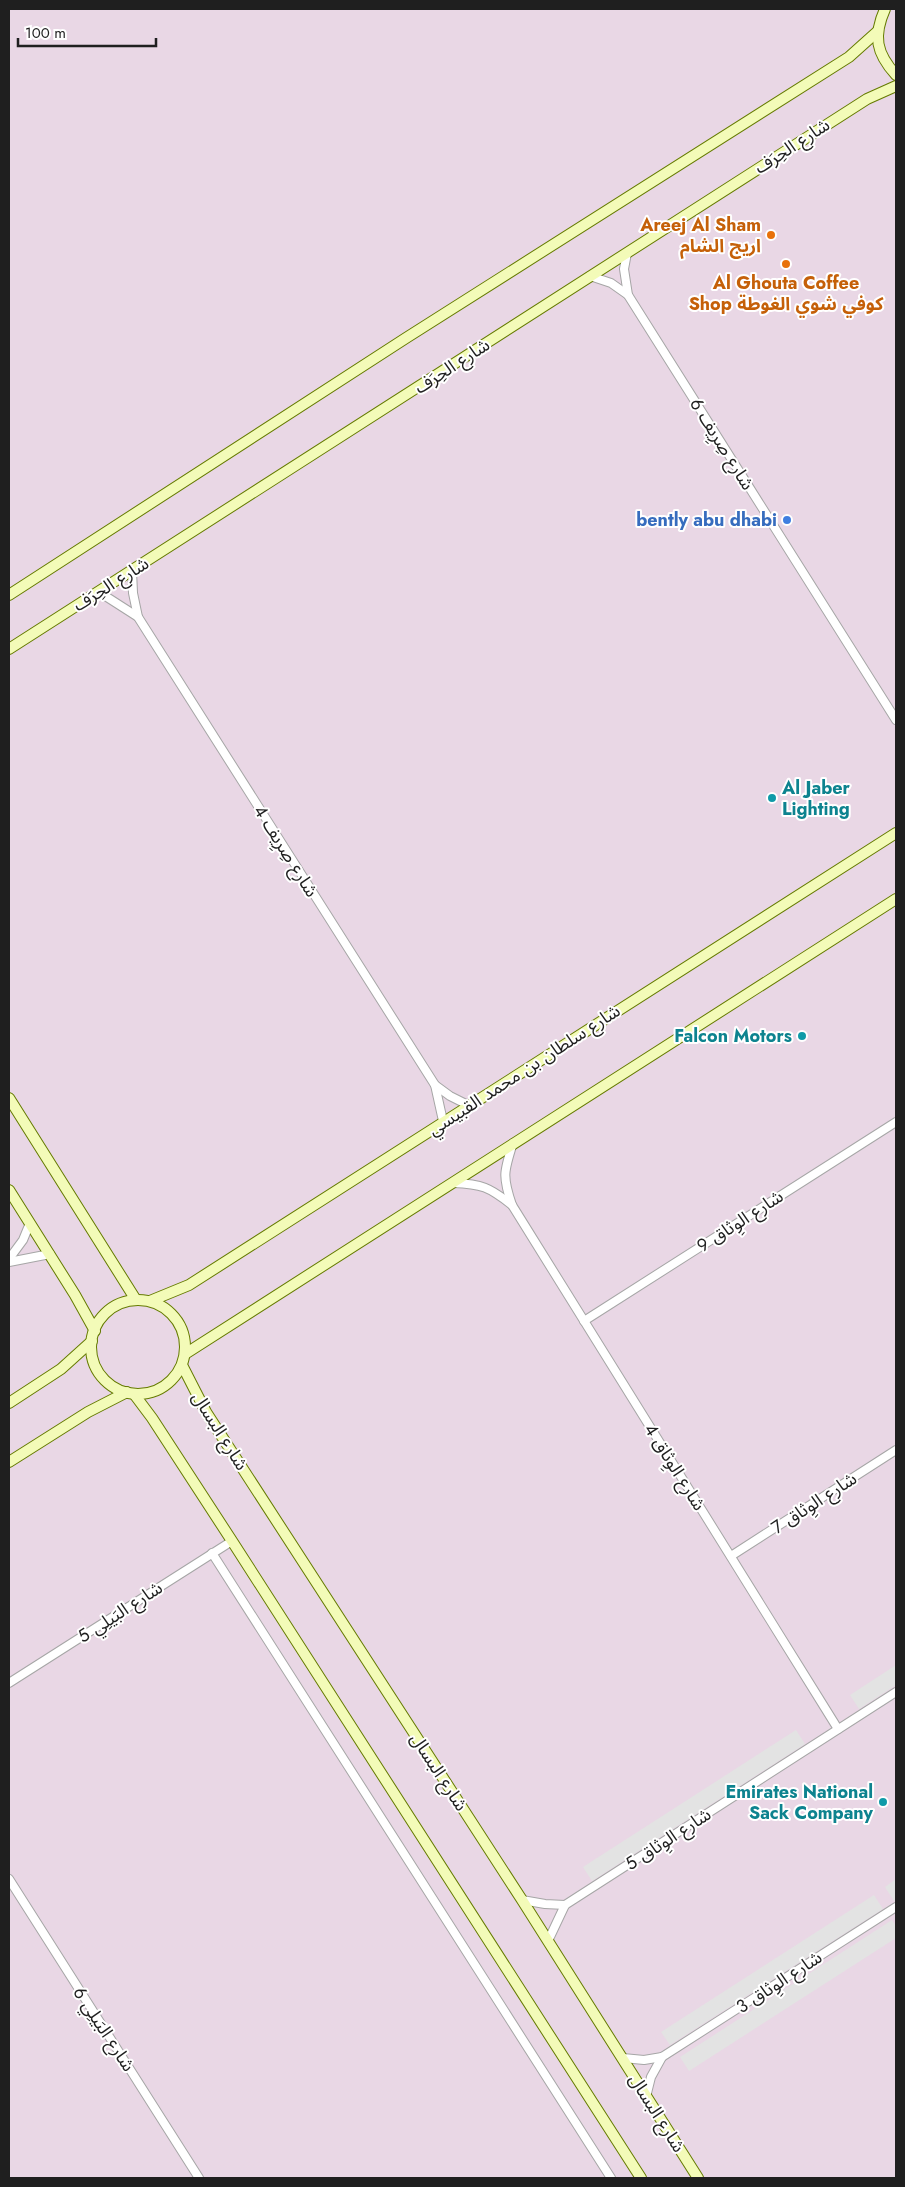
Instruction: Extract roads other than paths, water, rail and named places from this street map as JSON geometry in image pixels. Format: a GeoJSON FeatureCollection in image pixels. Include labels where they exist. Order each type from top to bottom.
{"type":"FeatureCollection","features":[{"type":"Feature","properties":{"kind":"street"},"geometry":{"type":"LineString","coordinates":[[874,9],[878,27],[879,48],[885,63],[896,75]]}},
{"type":"Feature","properties":{"kind":"street"},"geometry":{"type":"LineString","coordinates":[[9,596],[406,338],[849,57],[878,27],[885,9]]}},
{"type":"Feature","properties":{"kind":"street","name":"شارع الحِرَف"},"geometry":{"type":"LineString","coordinates":[[9,649],[867,99],[896,86]]}},
{"type":"Feature","properties":{"kind":"street","name":"شارع صِرِيف 6"},"geometry":{"type":"LineString","coordinates":[[627,252],[624,270],[628,295]]}},
{"type":"Feature","properties":{"kind":"street","name":"شارع صِرِيف 6"},"geometry":{"type":"LineString","coordinates":[[590,276],[611,283],[628,295],[896,720]]}},
{"type":"Feature","properties":{"kind":"street","name":"شارع صِرِيف 4"},"geometry":{"type":"LineString","coordinates":[[132,571],[133,592],[138,617],[435,1085],[444,1121]]}},
{"type":"Feature","properties":{"kind":"street","name":"شارع صِرِيف 4"},"geometry":{"type":"LineString","coordinates":[[98,592],[138,617]]}},
{"type":"Feature","properties":{"kind":"street","name":"شارع سلطان بن محمد القبيسي"},"geometry":{"type":"LineString","coordinates":[[150,1301],[189,1285],[896,833]]}},
{"type":"Feature","properties":{"kind":"street"},"geometry":{"type":"LineString","coordinates":[[185,1354],[513,1142],[896,899]]}},
{"type":"Feature","properties":{"kind":"street","name":"شارع صِرِيف 4"},"geometry":{"type":"LineString","coordinates":[[435,1085],[468,1106]]}},
{"type":"Feature","properties":{"kind":"street"},"geometry":{"type":"LineString","coordinates":[[9,1098],[136,1300]]}},
{"type":"Feature","properties":{"kind":"street","name":"شارع الوِثاق 9"},"geometry":{"type":"LineString","coordinates":[[584,1321],[896,1122]]}},
{"type":"Feature","properties":{"kind":"street","name":"شارع الوِثاق 4"},"geometry":{"type":"LineString","coordinates":[[513,1142],[506,1164],[504,1181],[512,1205],[838,1729]]}},
{"type":"Feature","properties":{"kind":"street","name":"شارع الوِثاق 4"},"geometry":{"type":"LineString","coordinates":[[451,1183],[473,1184],[490,1188],[512,1205]]}},
{"type":"Feature","properties":{"kind":"street"},"geometry":{"type":"LineString","coordinates":[[9,1190],[50,1254],[93,1336],[95,1364],[101,1375],[109,1384],[130,1393],[152,1418],[641,2178]]}},
{"type":"Feature","properties":{"kind":"street"},"geometry":{"type":"LineString","coordinates":[[9,1260],[23,1240],[30,1223]]}},
{"type":"Feature","properties":{"kind":"street"},"geometry":{"type":"LineString","coordinates":[[9,1260],[50,1254]]}},
{"type":"Feature","properties":{"kind":"street"},"geometry":{"type":"LineString","coordinates":[[9,1403],[61,1370],[93,1336],[100,1321],[109,1310],[122,1303],[136,1300],[150,1301],[166,1309],[178,1321],[184,1337],[185,1354],[182,1365],[166,1385],[154,1391],[130,1393],[88,1412],[9,1462]]}},
{"type":"Feature","properties":{"kind":"street","name":"شارع البسال"},"geometry":{"type":"LineString","coordinates":[[182,1365],[206,1412],[522,1900],[698,2178]]}},
{"type":"Feature","properties":{"kind":"street","name":"شارع الوِثاق 7"},"geometry":{"type":"LineString","coordinates":[[731,1556],[896,1450]]}},
{"type":"Feature","properties":{"kind":"street","name":"شارع البَيلِي 5"},"geometry":{"type":"LineString","coordinates":[[9,1683],[232,1541]]}},
{"type":"Feature","properties":{"kind":"street"},"geometry":{"type":"LineString","coordinates":[[212,1553],[611,2178]]}},
{"type":"Feature","properties":{"kind":"street","name":"شارع الوِثاق 5"},"geometry":{"type":"LineString","coordinates":[[565,1905],[896,1692]]}},
{"type":"Feature","properties":{"kind":"street","name":"شارع البَيلِي 6"},"geometry":{"type":"LineString","coordinates":[[9,1880],[200,2178]]}},
{"type":"Feature","properties":{"kind":"street"},"geometry":{"type":"LineString","coordinates":[[522,1900],[565,1905],[548,1941]]}},
{"type":"Feature","properties":{"kind":"street","name":"شارع الوِثاق 3"},"geometry":{"type":"LineString","coordinates":[[622,2058],[644,2060],[662,2057],[896,1907]]}},
{"type":"Feature","properties":{"kind":"street","name":"شارع الوِثاق 3"},"geometry":{"type":"LineString","coordinates":[[646,2097],[651,2077],[662,2057]]}},
{"type":"Feature","properties":{"kind":"place","name":"Areej Al Sham اريج الشام"},"geometry":{"type":"Point","coordinates":[771,235]}},
{"type":"Feature","properties":{"kind":"place","name":"Al Ghouta Coffee Shop كوفي شوي الغوطة"},"geometry":{"type":"Point","coordinates":[786,264]}},
{"type":"Feature","properties":{"kind":"place","name":"bently abu dhabi"},"geometry":{"type":"Point","coordinates":[787,520]}},
{"type":"Feature","properties":{"kind":"place","name":"Al Jaber Lighting"},"geometry":{"type":"Point","coordinates":[772,798]}},
{"type":"Feature","properties":{"kind":"place","name":"Falcon Motors"},"geometry":{"type":"Point","coordinates":[802,1036]}},
{"type":"Feature","properties":{"kind":"place","name":"Emirates National Sack Company"},"geometry":{"type":"Point","coordinates":[883,1802]}}]}
